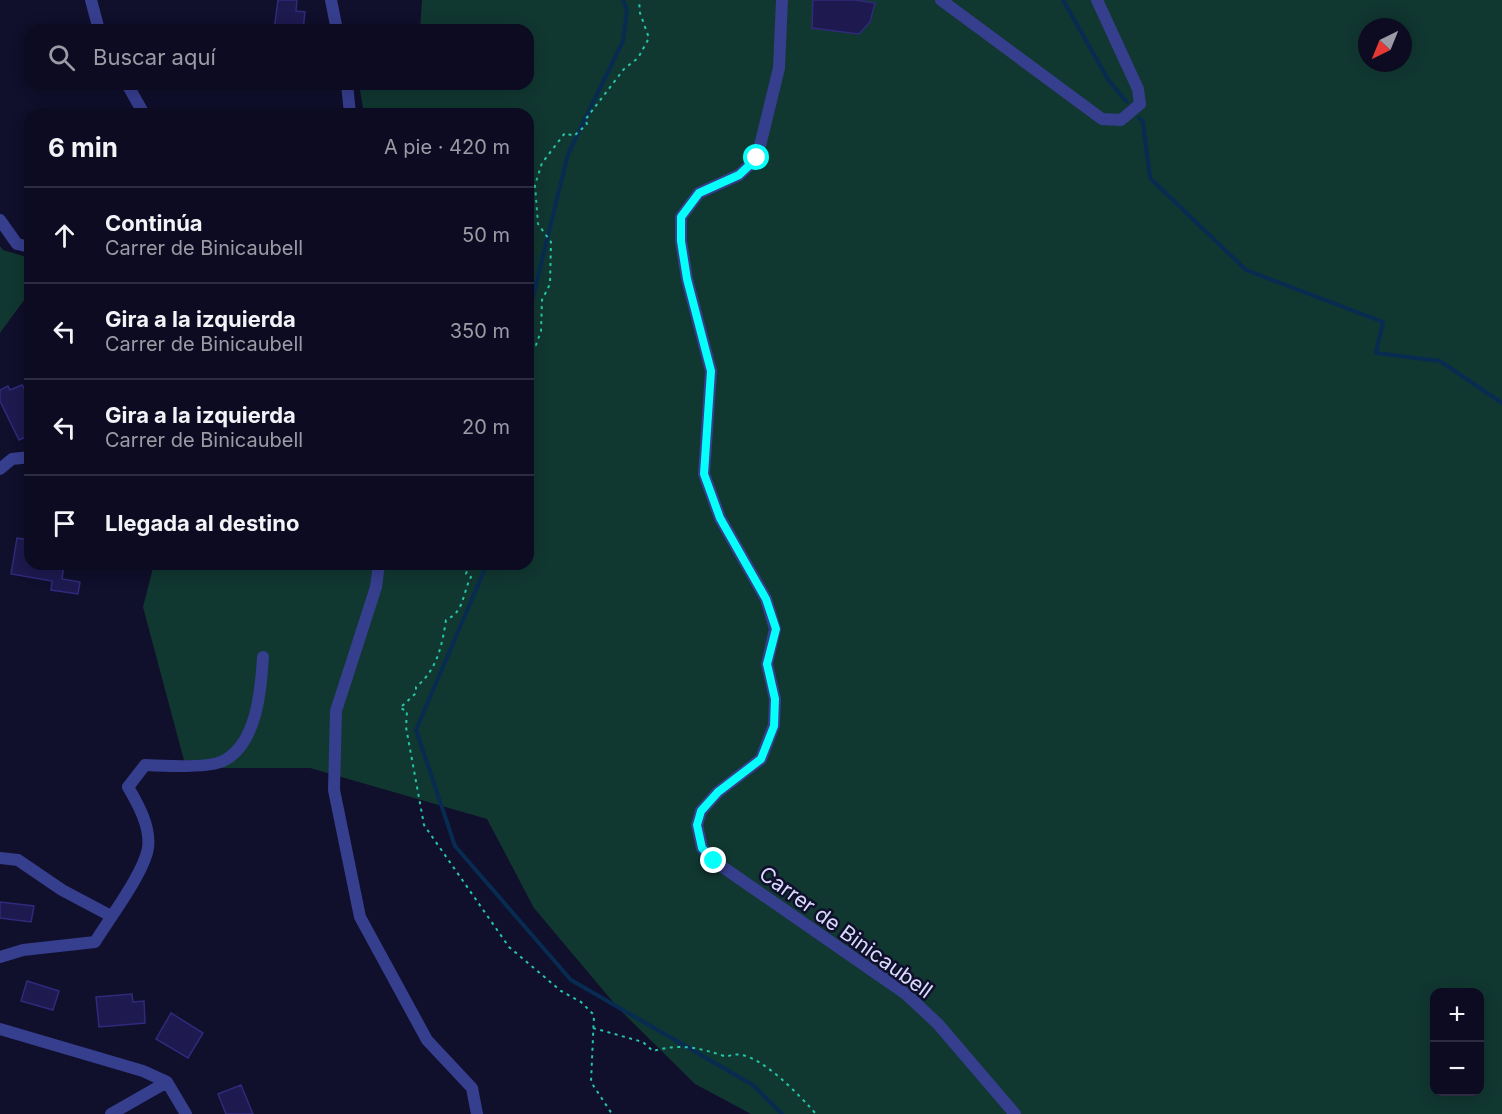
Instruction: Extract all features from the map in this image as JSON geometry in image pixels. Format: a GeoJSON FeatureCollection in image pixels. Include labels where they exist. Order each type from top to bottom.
{"type":"FeatureCollection","features":[{"type":"Feature","properties":{"kind":"street"},"geometry":{"type":"LineString","coordinates":[[91,0],[97,24]]}},
{"type":"Feature","properties":{"kind":"street"},"geometry":{"type":"LineString","coordinates":[[331,0],[336,24]]}},
{"type":"Feature","properties":{"kind":"street","name":"Carrer de Binicaubell"},"geometry":{"type":"LineString","coordinates":[[782,0],[779,68],[757,158],[739,175],[699,193],[681,217],[681,241],[687,279],[711,371],[704,474],[720,518],[766,599],[776,629],[767,664],[775,699],[774,726],[761,759],[718,792],[701,811],[697,825],[702,848],[714,861],[906,994],[938,1024],[1015,1114]]}},
{"type":"Feature","properties":{"kind":"street"},"geometry":{"type":"LineString","coordinates":[[941,0],[1102,119],[1121,120],[1140,104],[1138,89],[1097,0]]}},
{"type":"Feature","properties":{"kind":"street"},"geometry":{"type":"LineString","coordinates":[[130,90],[141,108]]}},
{"type":"Feature","properties":{"kind":"street"},"geometry":{"type":"LineString","coordinates":[[347,90],[349,108]]}},
{"type":"Feature","properties":{"kind":"street"},"geometry":{"type":"LineString","coordinates":[[0,220],[17,244],[24,246]]}},
{"type":"Feature","properties":{"kind":"street"},"geometry":{"type":"LineString","coordinates":[[0,470],[12,459],[24,458]]}},
{"type":"Feature","properties":{"kind":"street"},"geometry":{"type":"LineString","coordinates":[[379,570],[376,587],[336,711],[334,790],[360,917],[427,1040],[472,1088],[477,1114]]}},
{"type":"Feature","properties":{"kind":"street"},"geometry":{"type":"LineString","coordinates":[[0,957],[23,950],[95,942],[127,894],[148,848],[143,814],[128,787],[145,765],[182,766],[223,761],[242,745],[260,702],[263,657]]}},
{"type":"Feature","properties":{"kind":"street"},"geometry":{"type":"LineString","coordinates":[[0,858],[18,860],[62,890],[111,916]]}},
{"type":"Feature","properties":{"kind":"street"},"geometry":{"type":"LineString","coordinates":[[0,1029],[143,1071],[167,1082],[186,1114]]}},
{"type":"Feature","properties":{"kind":"street"},"geometry":{"type":"LineString","coordinates":[[111,1114],[167,1082]]}},
{"type":"Feature","properties":{"kind":"path"},"geometry":{"type":"LineString","coordinates":[[534,346],[541,331],[542,300],[550,284],[551,242],[538,224],[535,185],[542,163],[560,138],[565,133],[574,136],[587,124],[585,120],[617,78],[644,49],[649,38],[640,13],[639,0]]}},
{"type":"Feature","properties":{"kind":"path"},"geometry":{"type":"LineString","coordinates":[[467,570],[466,574],[471,577],[465,587],[462,606],[456,616],[446,620],[441,648],[428,676],[416,687],[416,693],[400,708],[407,711],[406,727],[424,825],[509,947],[561,991],[588,1008],[594,1015],[591,1082],[612,1114]]}},
{"type":"Feature","properties":{"kind":"path"},"geometry":{"type":"LineString","coordinates":[[594,1028],[643,1042],[653,1051],[668,1047],[692,1046],[727,1057],[732,1053],[746,1055],[789,1084],[816,1114]]}},
{"type":"Feature","properties":{"kind":"green space"},"geometry":{"type":"Polygon","coordinates":[[[422,0],[1502,0],[1502,1114],[751,1114],[695,1084],[618,1008],[534,908],[487,819],[310,768],[186,768],[143,607],[152,570],[534,570],[534,108],[363,108],[360,90],[534,90],[534,24],[420,24],[422,0]]]}},
{"type":"Feature","properties":{"kind":"green space"},"geometry":{"type":"Polygon","coordinates":[[[0,246],[3,250],[24,256],[24,300],[0,333],[0,246]]]}},
{"type":"Feature","properties":{"kind":"building"},"geometry":{"type":"Polygon","coordinates":[[[278,0],[297,0],[296,11],[305,12],[304,24],[275,24],[278,0]]]}},
{"type":"Feature","properties":{"kind":"building"},"geometry":{"type":"Polygon","coordinates":[[[813,0],[856,0],[875,3],[870,22],[859,34],[812,28],[813,0]]]}},
{"type":"Feature","properties":{"kind":"building"},"geometry":{"type":"Polygon","coordinates":[[[22,385],[24,388],[24,438],[19,440],[0,401],[0,390],[8,386],[10,390],[22,385]]]}},
{"type":"Feature","properties":{"kind":"building"},"geometry":{"type":"Polygon","coordinates":[[[17,538],[24,539],[24,570],[63,570],[62,579],[80,582],[78,594],[51,590],[52,581],[11,574],[17,538]]]}},
{"type":"Feature","properties":{"kind":"building"},"geometry":{"type":"Polygon","coordinates":[[[0,902],[34,906],[31,922],[0,918],[0,902]]]}},
{"type":"Feature","properties":{"kind":"building"},"geometry":{"type":"Polygon","coordinates":[[[27,981],[59,991],[53,1010],[21,1001],[27,981]]]}},
{"type":"Feature","properties":{"kind":"building"},"geometry":{"type":"Polygon","coordinates":[[[132,994],[133,1002],[144,1001],[145,1023],[99,1027],[96,997],[132,994]]]}},
{"type":"Feature","properties":{"kind":"building"},"geometry":{"type":"Polygon","coordinates":[[[171,1013],[203,1033],[188,1058],[156,1039],[171,1013]]]}},
{"type":"Feature","properties":{"kind":"building"},"geometry":{"type":"Polygon","coordinates":[[[241,1085],[253,1114],[226,1114],[218,1094],[241,1085]]]}},
{"type":"Feature","properties":{"kind":"waterway"},"geometry":{"type":"LineString","coordinates":[[534,293],[568,154],[623,41],[627,10],[623,0]]}},
{"type":"Feature","properties":{"kind":"waterway"},"geometry":{"type":"LineString","coordinates":[[1063,0],[1109,81],[1127,102]]}},
{"type":"Feature","properties":{"kind":"waterway"},"geometry":{"type":"LineString","coordinates":[[1139,118],[1143,122],[1150,178],[1246,270],[1383,322],[1376,353],[1440,361],[1502,403]]}},
{"type":"Feature","properties":{"kind":"waterway"},"geometry":{"type":"LineString","coordinates":[[484,570],[416,730],[455,846],[571,980],[753,1085],[782,1114]]}},
{"type":"Feature","properties":{"kind":"route"},"geometry":{"type":"LineString","coordinates":[[714,861],[702,848],[697,825],[701,811],[718,792],[761,759],[774,726],[775,699],[767,664],[776,629],[766,599],[720,518],[704,474],[711,371],[700,320],[687,279],[681,241],[681,217],[688,204],[699,193],[739,175],[757,158]]}}]}
